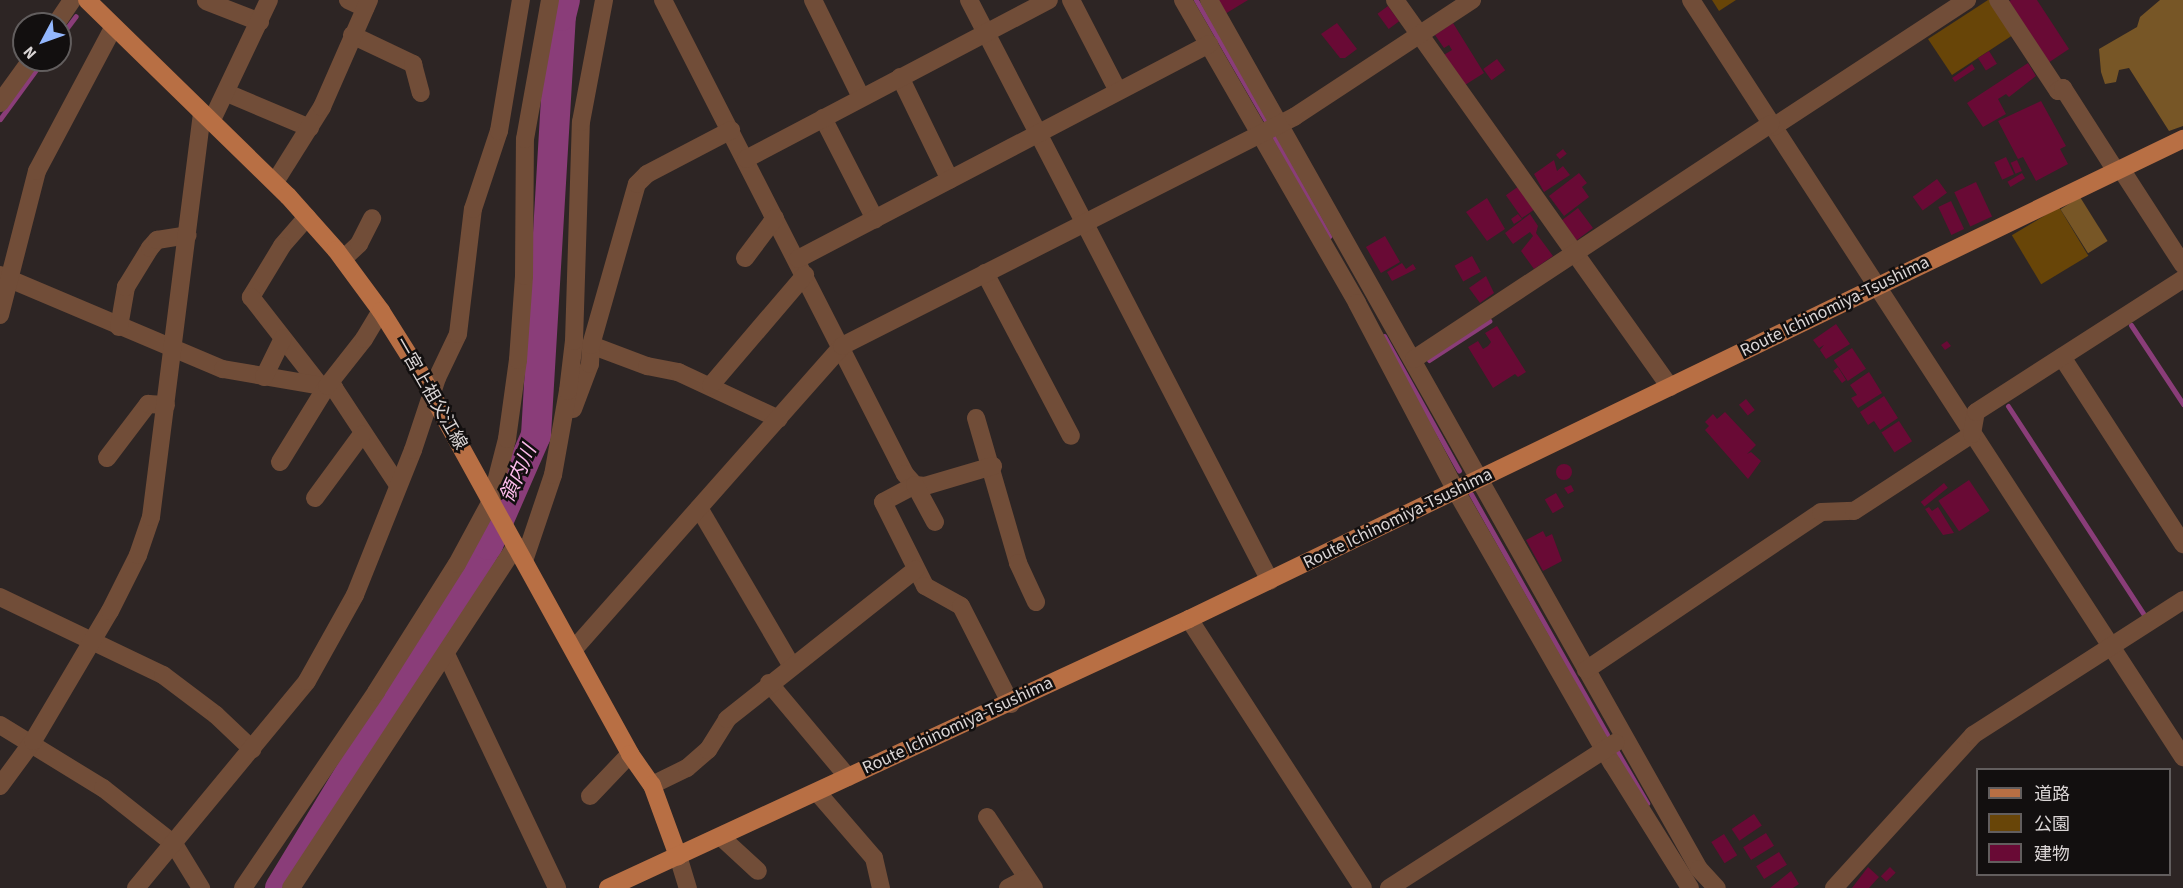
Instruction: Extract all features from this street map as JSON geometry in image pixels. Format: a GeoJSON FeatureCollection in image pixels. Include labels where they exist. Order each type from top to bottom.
{"type":"FeatureCollection","features":[{"type":"Feature","properties":{"kind":"main road","name":"一宮上祖父江線"},"geometry":{"type":"LineString","coordinates":[[87,0],[274,182],[343,259],[381,311],[518,548],[630,754],[652,785],[678,855]]}},
{"type":"Feature","properties":{"kind":"main road","name":"Route Ichinomiya-Tsushima"},"geometry":{"type":"LineString","coordinates":[[609,888],[1011,704],[1270,581],[2183,139]]}},
{"type":"Feature","properties":{"kind":"street"},"geometry":{"type":"LineString","coordinates":[[0,786],[33,741],[93,639],[138,555],[151,517],[188,235],[206,118],[227,93],[269,0]]}},
{"type":"Feature","properties":{"kind":"street"},"geometry":{"type":"LineString","coordinates":[[274,182],[310,128],[367,4],[348,0]]}},
{"type":"Feature","properties":{"kind":"street"},"geometry":{"type":"LineString","coordinates":[[136,888],[307,681],[355,595],[433,398],[437,378],[458,334],[473,209],[499,131],[521,0]]}},
{"type":"Feature","properties":{"kind":"street"},"geometry":{"type":"LineString","coordinates":[[243,888],[376,692],[492,504],[507,439],[518,360],[524,276],[525,139],[550,0]]}},
{"type":"Feature","properties":{"kind":"street"},"geometry":{"type":"LineString","coordinates":[[557,451],[574,341],[581,122],[604,0]]}},
{"type":"Feature","properties":{"kind":"street"},"geometry":{"type":"LineString","coordinates":[[663,0],[842,346],[905,474],[915,485],[936,522]]}},
{"type":"Feature","properties":{"kind":"street"},"geometry":{"type":"LineString","coordinates":[[813,0],[861,97]]}},
{"type":"Feature","properties":{"kind":"street"},"geometry":{"type":"LineString","coordinates":[[969,0],[1270,581]]}},
{"type":"Feature","properties":{"kind":"street"},"geometry":{"type":"LineString","coordinates":[[746,159],[1049,0]]}},
{"type":"Feature","properties":{"kind":"street"},"geometry":{"type":"LineString","coordinates":[[1071,0],[1118,91]]}},
{"type":"Feature","properties":{"kind":"street"},"geometry":{"type":"LineString","coordinates":[[1183,0],[1261,133],[1456,491],[1605,750],[1690,888]]}},
{"type":"Feature","properties":{"kind":"street"},"geometry":{"type":"LineString","coordinates":[[1209,0],[1281,123],[1699,869],[1717,888]]}},
{"type":"Feature","properties":{"kind":"street"},"geometry":{"type":"LineString","coordinates":[[1395,0],[1577,253],[1670,387]]}},
{"type":"Feature","properties":{"kind":"street"},"geometry":{"type":"LineString","coordinates":[[574,649],[842,346],[1281,123],[1472,0]]}},
{"type":"Feature","properties":{"kind":"street"},"geometry":{"type":"LineString","coordinates":[[1691,0],[2183,757]]}},
{"type":"Feature","properties":{"kind":"street"},"geometry":{"type":"LineString","coordinates":[[1414,359],[1967,0]]}},
{"type":"Feature","properties":{"kind":"street"},"geometry":{"type":"LineString","coordinates":[[1998,0],[2058,91],[2063,88],[2183,266]]}},
{"type":"Feature","properties":{"kind":"street"},"geometry":{"type":"LineString","coordinates":[[206,1],[260,22]]}},
{"type":"Feature","properties":{"kind":"street"},"geometry":{"type":"LineString","coordinates":[[0,315],[4,277],[37,171],[114,28]]}},
{"type":"Feature","properties":{"kind":"street"},"geometry":{"type":"LineString","coordinates":[[352,35],[413,64],[421,93]]}},
{"type":"Feature","properties":{"kind":"street"},"geometry":{"type":"LineString","coordinates":[[711,385],[801,267],[875,219],[1209,44]]}},
{"type":"Feature","properties":{"kind":"street"},"geometry":{"type":"LineString","coordinates":[[0,103],[22,72]]}},
{"type":"Feature","properties":{"kind":"street"},"geometry":{"type":"LineString","coordinates":[[900,77],[950,180]]}},
{"type":"Feature","properties":{"kind":"street"},"geometry":{"type":"LineString","coordinates":[[227,93],[310,128]]}},
{"type":"Feature","properties":{"kind":"street"},"geometry":{"type":"LineString","coordinates":[[823,118],[875,219]]}},
{"type":"Feature","properties":{"kind":"street"},"geometry":{"type":"LineString","coordinates":[[291,888],[518,548],[590,364],[591,345],[637,184],[647,174],[731,130]]}},
{"type":"Feature","properties":{"kind":"street"},"geometry":{"type":"LineString","coordinates":[[307,217],[282,246],[251,297],[323,385]]}},
{"type":"Feature","properties":{"kind":"street"},"geometry":{"type":"LineString","coordinates":[[343,259],[359,244],[372,218]]}},
{"type":"Feature","properties":{"kind":"street"},"geometry":{"type":"LineString","coordinates":[[745,258],[775,218]]}},
{"type":"Feature","properties":{"kind":"street"},"geometry":{"type":"LineString","coordinates":[[119,327],[126,287],[150,248],[157,240],[188,235]]}},
{"type":"Feature","properties":{"kind":"street"},"geometry":{"type":"LineString","coordinates":[[985,273],[1071,436]]}},
{"type":"Feature","properties":{"kind":"street"},"geometry":{"type":"LineString","coordinates":[[4,277],[223,369],[334,388],[362,434],[398,485]]}},
{"type":"Feature","properties":{"kind":"street"},"geometry":{"type":"LineString","coordinates":[[1586,670],[1821,512],[1854,511],[1972,434],[1976,412],[2183,279]]}},
{"type":"Feature","properties":{"kind":"street"},"geometry":{"type":"LineString","coordinates":[[280,462],[323,385],[364,339],[381,311]]}},
{"type":"Feature","properties":{"kind":"street"},"geometry":{"type":"LineString","coordinates":[[264,377],[283,338]]}},
{"type":"Feature","properties":{"kind":"street"},"geometry":{"type":"LineString","coordinates":[[591,345],[711,385],[779,419]]}},
{"type":"Feature","properties":{"kind":"street"},"geometry":{"type":"LineString","coordinates":[[2062,357],[2183,544]]}},
{"type":"Feature","properties":{"kind":"street"},"geometry":{"type":"LineString","coordinates":[[107,458],[148,404],[166,405]]}},
{"type":"Feature","properties":{"kind":"street"},"geometry":{"type":"LineString","coordinates":[[976,418],[993,466],[1018,563],[1036,603]]}},
{"type":"Feature","properties":{"kind":"street"},"geometry":{"type":"LineString","coordinates":[[315,498],[362,434]]}},
{"type":"Feature","properties":{"kind":"street"},"geometry":{"type":"LineString","coordinates":[[993,466],[925,486],[915,485],[883,502],[925,586],[961,606],[1011,704]]}},
{"type":"Feature","properties":{"kind":"street"},"geometry":{"type":"LineString","coordinates":[[699,508],[791,665]]}},
{"type":"Feature","properties":{"kind":"street"},"geometry":{"type":"LineString","coordinates":[[652,785],[687,768],[708,750],[727,719],[791,665],[916,569]]}},
{"type":"Feature","properties":{"kind":"street"},"geometry":{"type":"LineString","coordinates":[[0,597],[93,639],[163,675],[216,715],[252,749]]}},
{"type":"Feature","properties":{"kind":"street"},"geometry":{"type":"LineString","coordinates":[[1834,888],[1973,735],[2183,600]]}},
{"type":"Feature","properties":{"kind":"street"},"geometry":{"type":"LineString","coordinates":[[1189,619],[1362,888]]}},
{"type":"Feature","properties":{"kind":"street"},"geometry":{"type":"LineString","coordinates":[[447,654],[557,888]]}},
{"type":"Feature","properties":{"kind":"street"},"geometry":{"type":"LineString","coordinates":[[769,683],[848,777]]}},
{"type":"Feature","properties":{"kind":"street"},"geometry":{"type":"LineString","coordinates":[[0,725],[33,741],[104,788],[174,844],[201,888]]}},
{"type":"Feature","properties":{"kind":"street"},"geometry":{"type":"LineString","coordinates":[[1389,888],[1624,737]]}},
{"type":"Feature","properties":{"kind":"street"},"geometry":{"type":"LineString","coordinates":[[590,796],[630,754]]}},
{"type":"Feature","properties":{"kind":"street"},"geometry":{"type":"LineString","coordinates":[[817,792],[874,858],[881,888]]}},
{"type":"Feature","properties":{"kind":"street"},"geometry":{"type":"LineString","coordinates":[[987,817],[1030,883],[1008,888]]}},
{"type":"Feature","properties":{"kind":"street"},"geometry":{"type":"LineString","coordinates":[[721,837],[758,871]]}},
{"type":"Feature","properties":{"kind":"street"},"geometry":{"type":"LineString","coordinates":[[678,855],[688,888]]}},
{"type":"Feature","properties":{"kind":"green space"},"geometry":{"type":"Polygon","coordinates":[[[1712,0],[1736,0],[1719,11],[1712,0]]]}},
{"type":"Feature","properties":{"kind":"green space"},"geometry":{"type":"Polygon","coordinates":[[[1988,0],[1994,0],[2016,33],[1952,75],[1928,39],[1988,0]]]}},
{"type":"Feature","properties":{"kind":"green space"},"geometry":{"type":"Polygon","coordinates":[[[2059,207],[2088,256],[2041,284],[2012,235],[2059,207]]]}},
{"type":"Feature","properties":{"kind":"shaded area"},"geometry":{"type":"Polygon","coordinates":[[[2160,0],[2183,0],[2183,126],[2169,131],[2129,68],[2119,70],[2116,82],[2105,84],[2101,72],[2099,49],[2137,27],[2140,17],[2160,0]]]}},
{"type":"Feature","properties":{"kind":"shaded area"},"geometry":{"type":"Polygon","coordinates":[[[2080,197],[2108,241],[2088,253],[2060,209],[2080,197]]]}},
{"type":"Feature","properties":{"kind":"building"},"geometry":{"type":"Polygon","coordinates":[[[1217,0],[1248,0],[1225,14],[1217,0]]]}},
{"type":"Feature","properties":{"kind":"building"},"geometry":{"type":"Polygon","coordinates":[[[2011,0],[2037,0],[2069,49],[2045,65],[2005,4],[2011,0]]]}},
{"type":"Feature","properties":{"kind":"building"},"geometry":{"type":"Polygon","coordinates":[[[1388,6],[1399,21],[1389,29],[1377,14],[1388,6]]]}},
{"type":"Feature","properties":{"kind":"building"},"geometry":{"type":"Polygon","coordinates":[[[1337,23],[1357,49],[1345,58],[1340,58],[1321,34],[1337,23]]]}},
{"type":"Feature","properties":{"kind":"building"},"geometry":{"type":"Polygon","coordinates":[[[1453,23],[1484,73],[1465,85],[1442,56],[1452,50],[1449,45],[1444,48],[1435,35],[1453,23]]]}},
{"type":"Feature","properties":{"kind":"building"},"geometry":{"type":"Polygon","coordinates":[[[1989,51],[1997,64],[1986,71],[1978,58],[1989,51]]]}},
{"type":"Feature","properties":{"kind":"building"},"geometry":{"type":"Polygon","coordinates":[[[1497,59],[1505,70],[1491,80],[1483,69],[1497,59]]]}},
{"type":"Feature","properties":{"kind":"building"},"geometry":{"type":"Polygon","coordinates":[[[2028,63],[2036,76],[2009,97],[2006,94],[1998,99],[2006,114],[1983,127],[1967,103],[2028,63]]]}},
{"type":"Feature","properties":{"kind":"building"},"geometry":{"type":"Polygon","coordinates":[[[1972,64],[1975,69],[1955,82],[1952,78],[1972,64]]]}},
{"type":"Feature","properties":{"kind":"building"},"geometry":{"type":"Polygon","coordinates":[[[2041,101],[2066,146],[2060,149],[2068,164],[2036,181],[2023,157],[2018,159],[1998,121],[2041,101]]]}},
{"type":"Feature","properties":{"kind":"building"},"geometry":{"type":"Polygon","coordinates":[[[1563,149],[1567,154],[1560,159],[1556,155],[1563,149]]]}},
{"type":"Feature","properties":{"kind":"building"},"geometry":{"type":"Polygon","coordinates":[[[2006,157],[2014,174],[2002,180],[1994,162],[2006,157]]]}},
{"type":"Feature","properties":{"kind":"building"},"geometry":{"type":"Polygon","coordinates":[[[1554,160],[1557,171],[1563,166],[1570,175],[1544,192],[1534,174],[1554,160]]]}},
{"type":"Feature","properties":{"kind":"building"},"geometry":{"type":"Polygon","coordinates":[[[2017,160],[2022,171],[2015,174],[2011,163],[2017,160]]]}},
{"type":"Feature","properties":{"kind":"building"},"geometry":{"type":"Polygon","coordinates":[[[1579,173],[1587,183],[1582,187],[1589,197],[1564,216],[1549,196],[1579,173]]]}},
{"type":"Feature","properties":{"kind":"building"},"geometry":{"type":"Polygon","coordinates":[[[2022,173],[2025,178],[2011,187],[2007,182],[2022,173]]]}},
{"type":"Feature","properties":{"kind":"building"},"geometry":{"type":"Polygon","coordinates":[[[1937,179],[1947,193],[1923,210],[1913,197],[1937,179]]]}},
{"type":"Feature","properties":{"kind":"building"},"geometry":{"type":"Polygon","coordinates":[[[1976,182],[1992,216],[1970,227],[1954,192],[1976,182]]]}},
{"type":"Feature","properties":{"kind":"building"},"geometry":{"type":"Polygon","coordinates":[[[1519,186],[1535,209],[1522,218],[1506,195],[1519,186]]]}},
{"type":"Feature","properties":{"kind":"building"},"geometry":{"type":"Polygon","coordinates":[[[1487,198],[1505,229],[1487,241],[1466,212],[1487,198]]]}},
{"type":"Feature","properties":{"kind":"building"},"geometry":{"type":"Polygon","coordinates":[[[1951,201],[1964,229],[1951,235],[1938,207],[1951,201]]]}},
{"type":"Feature","properties":{"kind":"building"},"geometry":{"type":"Polygon","coordinates":[[[1578,208],[1593,228],[1576,241],[1561,221],[1578,208]]]}},
{"type":"Feature","properties":{"kind":"building"},"geometry":{"type":"Polygon","coordinates":[[[1518,214],[1522,219],[1514,224],[1511,219],[1518,214]]]}},
{"type":"Feature","properties":{"kind":"building"},"geometry":{"type":"Polygon","coordinates":[[[1530,214],[1538,226],[1536,233],[1553,256],[1534,269],[1521,251],[1533,236],[1530,232],[1513,244],[1505,233],[1530,214]]]}},
{"type":"Feature","properties":{"kind":"building"},"geometry":{"type":"Polygon","coordinates":[[[1385,236],[1400,262],[1381,273],[1366,247],[1385,236]]]}},
{"type":"Feature","properties":{"kind":"building"},"geometry":{"type":"Polygon","coordinates":[[[1472,256],[1481,272],[1463,281],[1455,266],[1472,256]]]}},
{"type":"Feature","properties":{"kind":"building"},"geometry":{"type":"Polygon","coordinates":[[[1402,263],[1406,269],[1413,264],[1416,269],[1392,281],[1387,272],[1402,263]]]}},
{"type":"Feature","properties":{"kind":"building"},"geometry":{"type":"Polygon","coordinates":[[[1486,276],[1494,293],[1480,303],[1469,288],[1486,276]]]}},
{"type":"Feature","properties":{"kind":"building"},"geometry":{"type":"Polygon","coordinates":[[[1836,324],[1850,344],[1826,359],[1820,350],[1824,345],[1819,348],[1813,340],[1836,324]]]}},
{"type":"Feature","properties":{"kind":"building"},"geometry":{"type":"Polygon","coordinates":[[[1497,326],[1526,372],[1518,377],[1515,374],[1493,388],[1468,347],[1478,341],[1483,349],[1488,346],[1491,342],[1485,333],[1497,326]]]}},
{"type":"Feature","properties":{"kind":"building"},"geometry":{"type":"Polygon","coordinates":[[[1947,341],[1951,346],[1945,350],[1941,345],[1947,341]]]}},
{"type":"Feature","properties":{"kind":"building"},"geometry":{"type":"Polygon","coordinates":[[[1852,348],[1866,369],[1848,381],[1834,360],[1852,348]]]}},
{"type":"Feature","properties":{"kind":"building"},"geometry":{"type":"Polygon","coordinates":[[[1838,367],[1846,380],[1842,383],[1833,371],[1838,367]]]}},
{"type":"Feature","properties":{"kind":"building"},"geometry":{"type":"Polygon","coordinates":[[[1869,372],[1882,393],[1858,408],[1851,398],[1857,395],[1850,385],[1869,372]]]}},
{"type":"Feature","properties":{"kind":"building"},"geometry":{"type":"Polygon","coordinates":[[[1884,396],[1898,418],[1880,430],[1874,421],[1868,425],[1860,412],[1884,396]]]}},
{"type":"Feature","properties":{"kind":"building"},"geometry":{"type":"Polygon","coordinates":[[[1746,399],[1755,410],[1748,416],[1739,405],[1746,399]]]}},
{"type":"Feature","properties":{"kind":"building"},"geometry":{"type":"Polygon","coordinates":[[[1725,412],[1756,445],[1747,454],[1751,452],[1761,461],[1748,479],[1705,430],[1709,426],[1705,422],[1713,414],[1717,419],[1725,412]]]}},
{"type":"Feature","properties":{"kind":"building"},"geometry":{"type":"Polygon","coordinates":[[[1899,421],[1912,441],[1894,453],[1881,432],[1899,421]]]}},
{"type":"Feature","properties":{"kind":"building"},"geometry":{"type":"Polygon","coordinates":[[[1564,464],[1572,472],[1564,480],[1556,472],[1564,464]]]}},
{"type":"Feature","properties":{"kind":"building"},"geometry":{"type":"Polygon","coordinates":[[[1969,480],[1990,511],[1959,531],[1938,501],[1969,480]]]}},
{"type":"Feature","properties":{"kind":"building"},"geometry":{"type":"Polygon","coordinates":[[[1944,483],[1948,488],[1924,507],[1921,502],[1944,483]]]}},
{"type":"Feature","properties":{"kind":"building"},"geometry":{"type":"Polygon","coordinates":[[[1571,485],[1574,491],[1568,494],[1564,488],[1571,485]]]}},
{"type":"Feature","properties":{"kind":"building"},"geometry":{"type":"Polygon","coordinates":[[[1556,493],[1564,507],[1553,513],[1545,500],[1556,493]]]}},
{"type":"Feature","properties":{"kind":"building"},"geometry":{"type":"Polygon","coordinates":[[[1929,507],[1932,511],[1938,507],[1954,533],[1943,535],[1925,509],[1929,507]]]}},
{"type":"Feature","properties":{"kind":"building"},"geometry":{"type":"Polygon","coordinates":[[[1543,531],[1546,537],[1552,534],[1562,561],[1543,571],[1526,540],[1543,531]]]}},
{"type":"Feature","properties":{"kind":"building"},"geometry":{"type":"Polygon","coordinates":[[[1754,814],[1762,826],[1739,841],[1732,829],[1754,814]]]}},
{"type":"Feature","properties":{"kind":"building"},"geometry":{"type":"Polygon","coordinates":[[[1766,833],[1774,846],[1751,860],[1743,847],[1766,833]]]}},
{"type":"Feature","properties":{"kind":"building"},"geometry":{"type":"Polygon","coordinates":[[[1724,834],[1737,855],[1725,863],[1711,842],[1724,834]]]}},
{"type":"Feature","properties":{"kind":"building"},"geometry":{"type":"Polygon","coordinates":[[[1779,852],[1787,865],[1764,879],[1756,866],[1779,852]]]}},
{"type":"Feature","properties":{"kind":"building"},"geometry":{"type":"Polygon","coordinates":[[[1868,867],[1879,877],[1869,888],[1852,888],[1868,867]]]}},
{"type":"Feature","properties":{"kind":"building"},"geometry":{"type":"Polygon","coordinates":[[[1890,867],[1896,873],[1886,882],[1881,876],[1890,867]]]}},
{"type":"Feature","properties":{"kind":"building"},"geometry":{"type":"Polygon","coordinates":[[[1791,871],[1799,884],[1793,888],[1770,888],[1791,871]]]}},
{"type":"Feature","properties":{"kind":"waterway","name":"領内川"},"geometry":{"type":"LineString","coordinates":[[280,888],[488,545],[536,435],[561,16],[565,0]]}},
{"type":"Feature","properties":{"kind":"waterway"},"geometry":{"type":"LineString","coordinates":[[1196,0],[1265,119]]}},
{"type":"Feature","properties":{"kind":"waterway"},"geometry":{"type":"LineString","coordinates":[[72,21],[76,16]]}},
{"type":"Feature","properties":{"kind":"waterway"},"geometry":{"type":"LineString","coordinates":[[0,119],[34,72]]}},
{"type":"Feature","properties":{"kind":"waterway"},"geometry":{"type":"LineString","coordinates":[[1272,133],[1329,236]]}},
{"type":"Feature","properties":{"kind":"waterway"},"geometry":{"type":"LineString","coordinates":[[1429,360],[1489,321]]}},
{"type":"Feature","properties":{"kind":"waterway"},"geometry":{"type":"LineString","coordinates":[[2131,325],[2183,404]]}},
{"type":"Feature","properties":{"kind":"waterway"},"geometry":{"type":"LineString","coordinates":[[1384,336],[1459,471]]}},
{"type":"Feature","properties":{"kind":"waterway"},"geometry":{"type":"LineString","coordinates":[[2008,406],[2145,616]]}},
{"type":"Feature","properties":{"kind":"waterway"},"geometry":{"type":"LineString","coordinates":[[1471,494],[1607,734]]}},
{"type":"Feature","properties":{"kind":"waterway"},"geometry":{"type":"LineString","coordinates":[[1615,748],[1647,803]]}}]}
